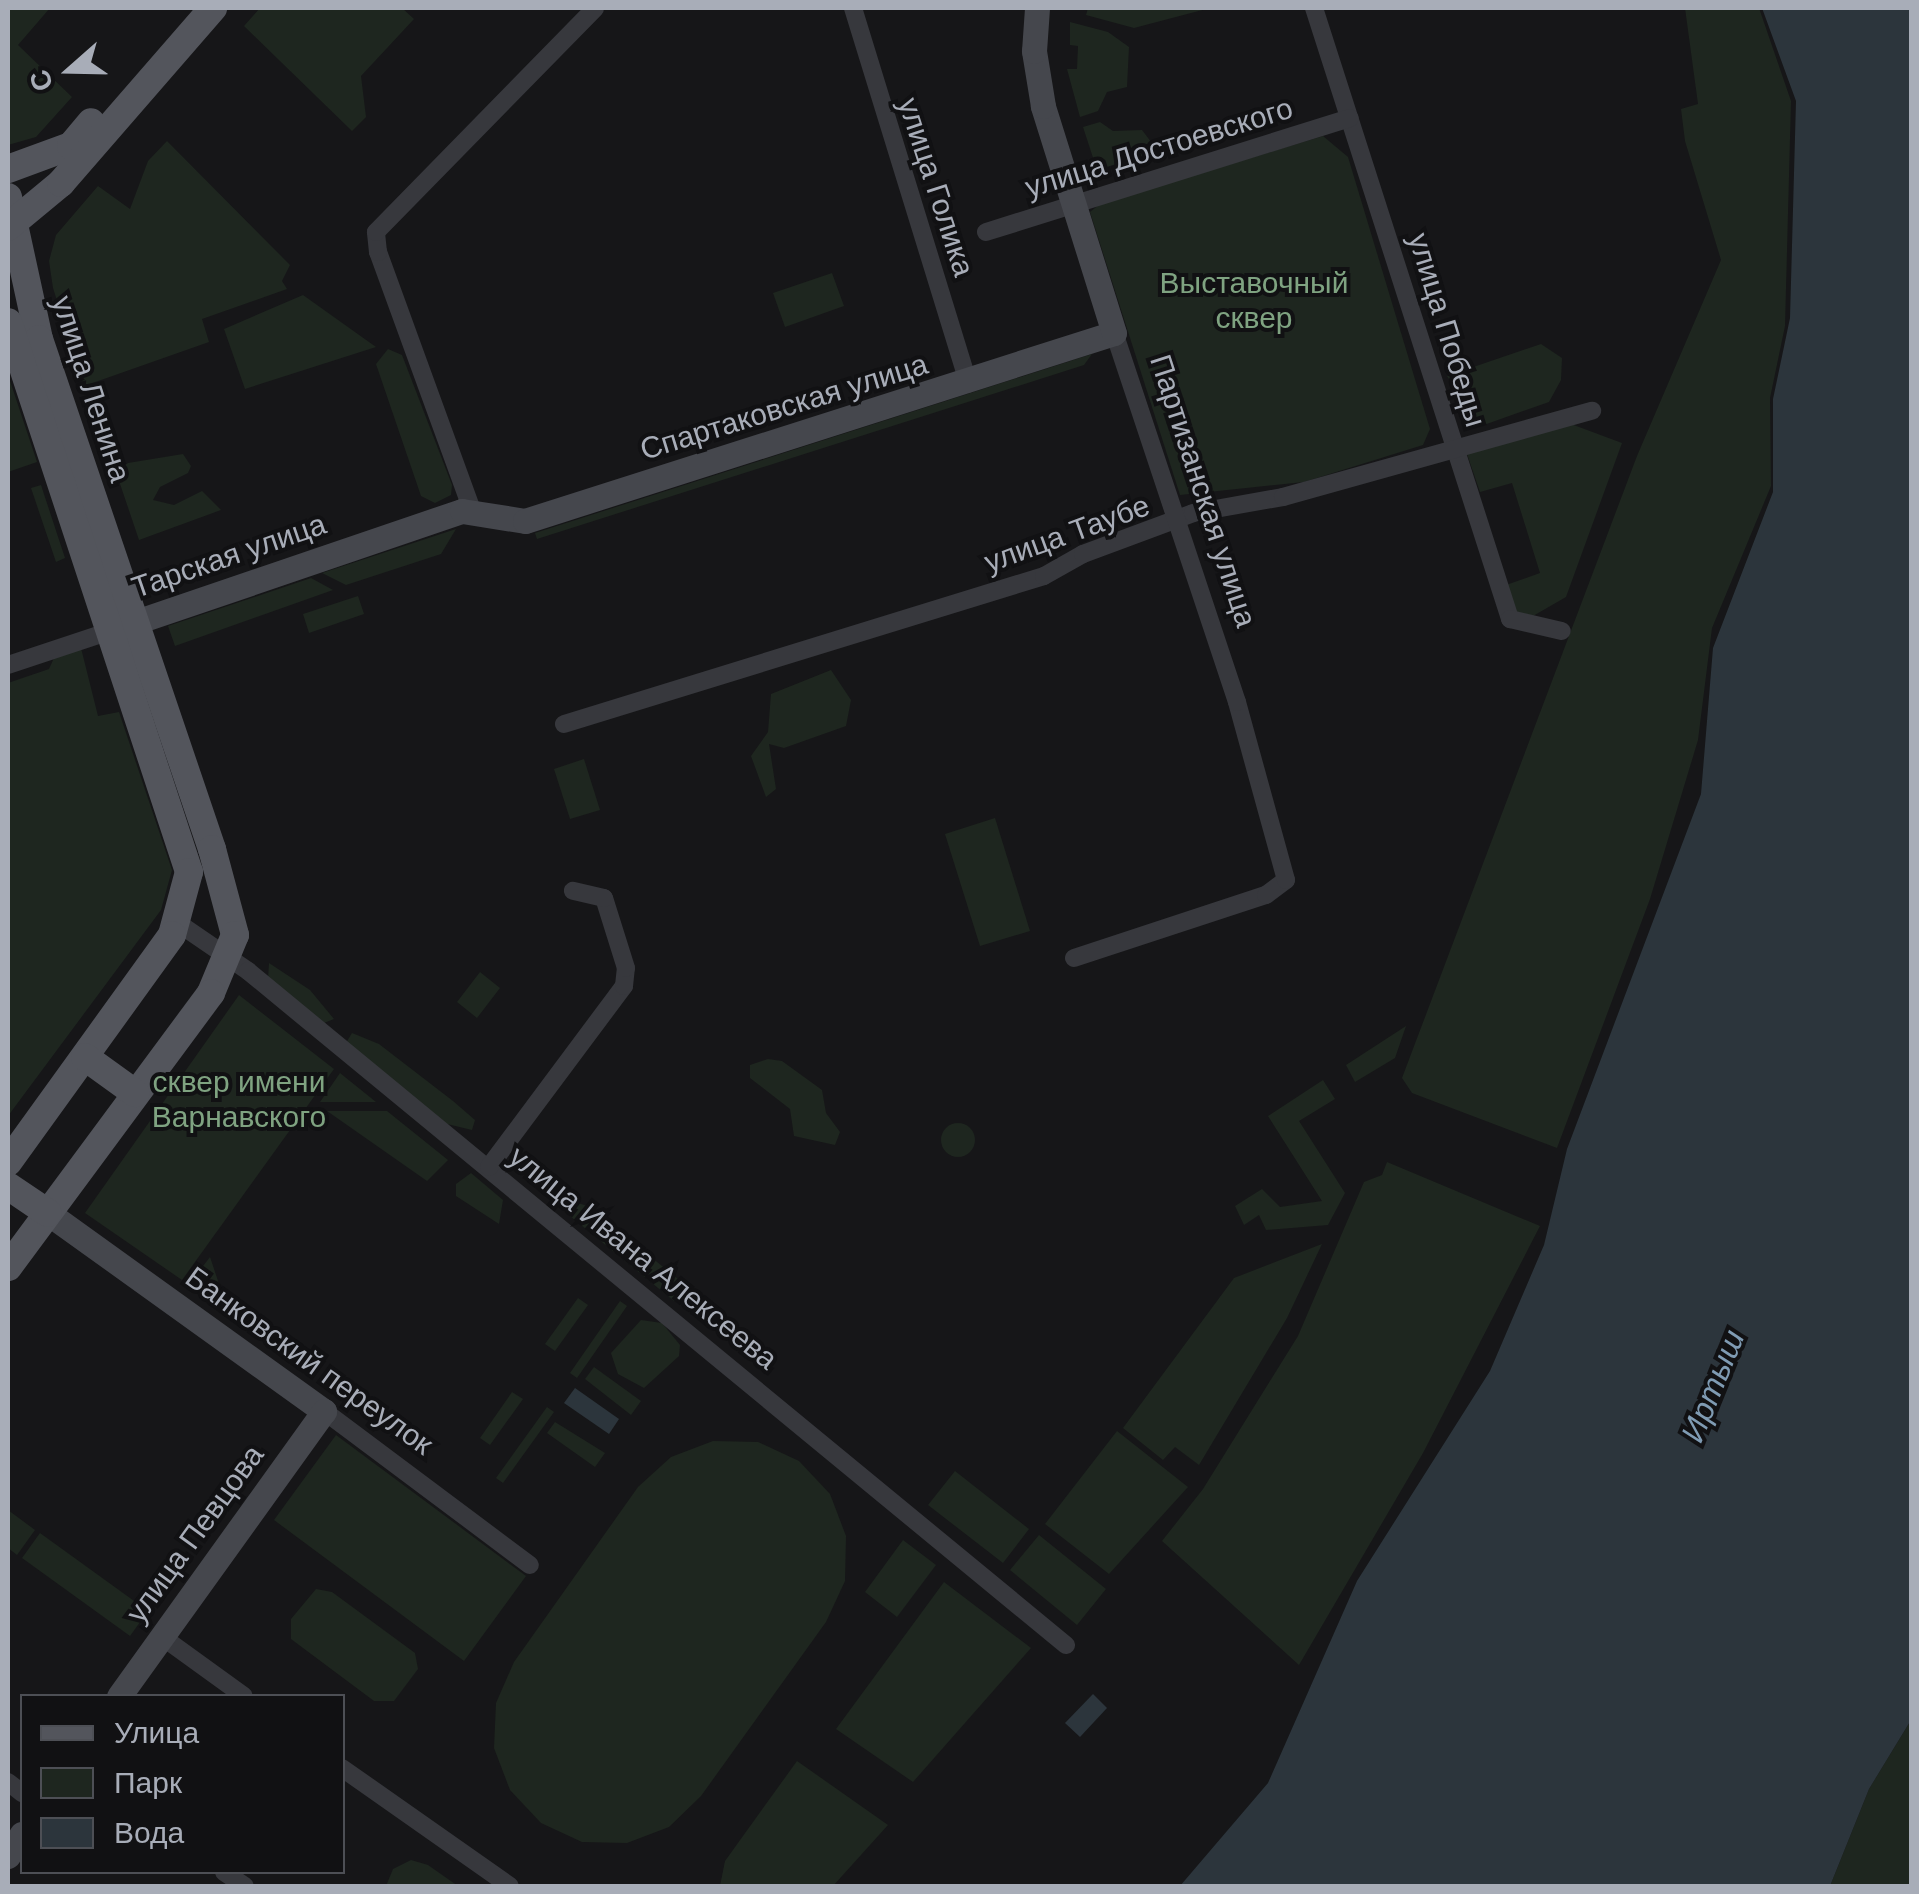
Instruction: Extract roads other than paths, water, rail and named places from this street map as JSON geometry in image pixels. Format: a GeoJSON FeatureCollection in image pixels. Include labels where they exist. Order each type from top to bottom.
{"type":"FeatureCollection","features":[{"type":"Feature","properties":{"kind":"main road"},"geometry":{"type":"LineString","coordinates":[[8,169],[71,146],[191,8]]}},
{"type":"Feature","properties":{"kind":"main road","name":"улица Ленина"},"geometry":{"type":"LineString","coordinates":[[66,458],[10,215],[62,183],[214,8]]}},
{"type":"Feature","properties":{"kind":"main road","name":"улица Ленина"},"geometry":{"type":"LineString","coordinates":[[8,322],[66,458],[124,626],[212,849],[234,920],[228,959]]}},
{"type":"Feature","properties":{"kind":"main road","name":"улица Ленина"},"geometry":{"type":"LineString","coordinates":[[124,626],[188,856],[178,923]]}},
{"type":"Feature","properties":{"kind":"main road"},"geometry":{"type":"LineString","coordinates":[[8,1162],[178,923]]}},
{"type":"Feature","properties":{"kind":"main road"},"geometry":{"type":"LineString","coordinates":[[8,1266],[211,993],[228,959]]}},
{"type":"Feature","properties":{"kind":"main road"},"geometry":{"type":"LineString","coordinates":[[85,1056],[135,1093]]}},
{"type":"Feature","properties":{"kind":"main road"},"geometry":{"type":"LineString","coordinates":[[8,1186],[48,1213]]}},
{"type":"Feature","properties":{"kind":"street"},"geometry":{"type":"LineString","coordinates":[[472,510],[378,252],[380,224],[595,8]]}},
{"type":"Feature","properties":{"kind":"street","name":"улица Голика"},"geometry":{"type":"LineString","coordinates":[[853,8],[969,384]]}},
{"type":"Feature","properties":{"kind":"street","name":"Партизанская улица"},"geometry":{"type":"LineString","coordinates":[[1038,8],[1037,77],[1072,204],[1178,520],[1286,880],[1266,894],[1074,958]]}},
{"type":"Feature","properties":{"kind":"street","name":"улица Победы"},"geometry":{"type":"LineString","coordinates":[[1314,8],[1510,619],[1562,631]]}},
{"type":"Feature","properties":{"kind":"street","name":"улица Достоевского"},"geometry":{"type":"LineString","coordinates":[[986,232],[1350,118]]}},
{"type":"Feature","properties":{"kind":"street","name":"Спартаковская улица"},"geometry":{"type":"LineString","coordinates":[[472,510],[525,522],[969,384],[1114,333]]}},
{"type":"Feature","properties":{"kind":"street","name":"улица Таубе"},"geometry":{"type":"LineString","coordinates":[[564,724],[1044,576],[1083,554],[1178,520],[1456,450],[1592,411]]}},
{"type":"Feature","properties":{"kind":"street","name":"Тарская улица"},"geometry":{"type":"LineString","coordinates":[[8,665],[472,510]]}},
{"type":"Feature","properties":{"kind":"street"},"geometry":{"type":"LineString","coordinates":[[488,1167],[624,986],[626,968],[604,898],[573,891]]}},
{"type":"Feature","properties":{"kind":"street","name":"улица Ивана Алексеева"},"geometry":{"type":"LineString","coordinates":[[178,923],[488,1167],[1066,1645]]}},
{"type":"Feature","properties":{"kind":"street","name":"Банковский переулок"},"geometry":{"type":"LineString","coordinates":[[48,1213],[530,1565]]}},
{"type":"Feature","properties":{"kind":"street","name":"улица Певцова"},"geometry":{"type":"LineString","coordinates":[[120,1694],[324,1411]]}},
{"type":"Feature","properties":{"kind":"street"},"geometry":{"type":"LineString","coordinates":[[161,1636],[241,1694]]}},
{"type":"Feature","properties":{"kind":"street"},"geometry":{"type":"LineString","coordinates":[[345,1770],[510,1886]]}},
{"type":"Feature","properties":{"kind":"water","name":"Иртыш"},"geometry":{"type":"Polygon","coordinates":[[[1762,8],[1911,8],[1911,1720],[1869,1789],[1830,1886],[1180,1886],[1268,1783],[1357,1581],[1490,1371],[1544,1245],[1567,1149],[1701,794],[1713,648],[1773,492],[1773,399],[1790,318],[1796,101],[1762,8]]]}},
{"type":"Feature","properties":{"kind":"water"},"geometry":{"type":"Polygon","coordinates":[[[575,1388],[619,1419],[609,1434],[564,1403],[575,1388]]]}},
{"type":"Feature","properties":{"kind":"water"},"geometry":{"type":"Polygon","coordinates":[[[1093,1694],[1107,1708],[1080,1737],[1065,1723],[1093,1694]]]}},
{"type":"Feature","properties":{"kind":"park label","name":"Выставочный сквер"},"geometry":{"type":"Point","coordinates":[1254,300]}},
{"type":"Feature","properties":{"kind":"park label","name":"сквер имени Варнавского"},"geometry":{"type":"Point","coordinates":[239,1099]}}]}
